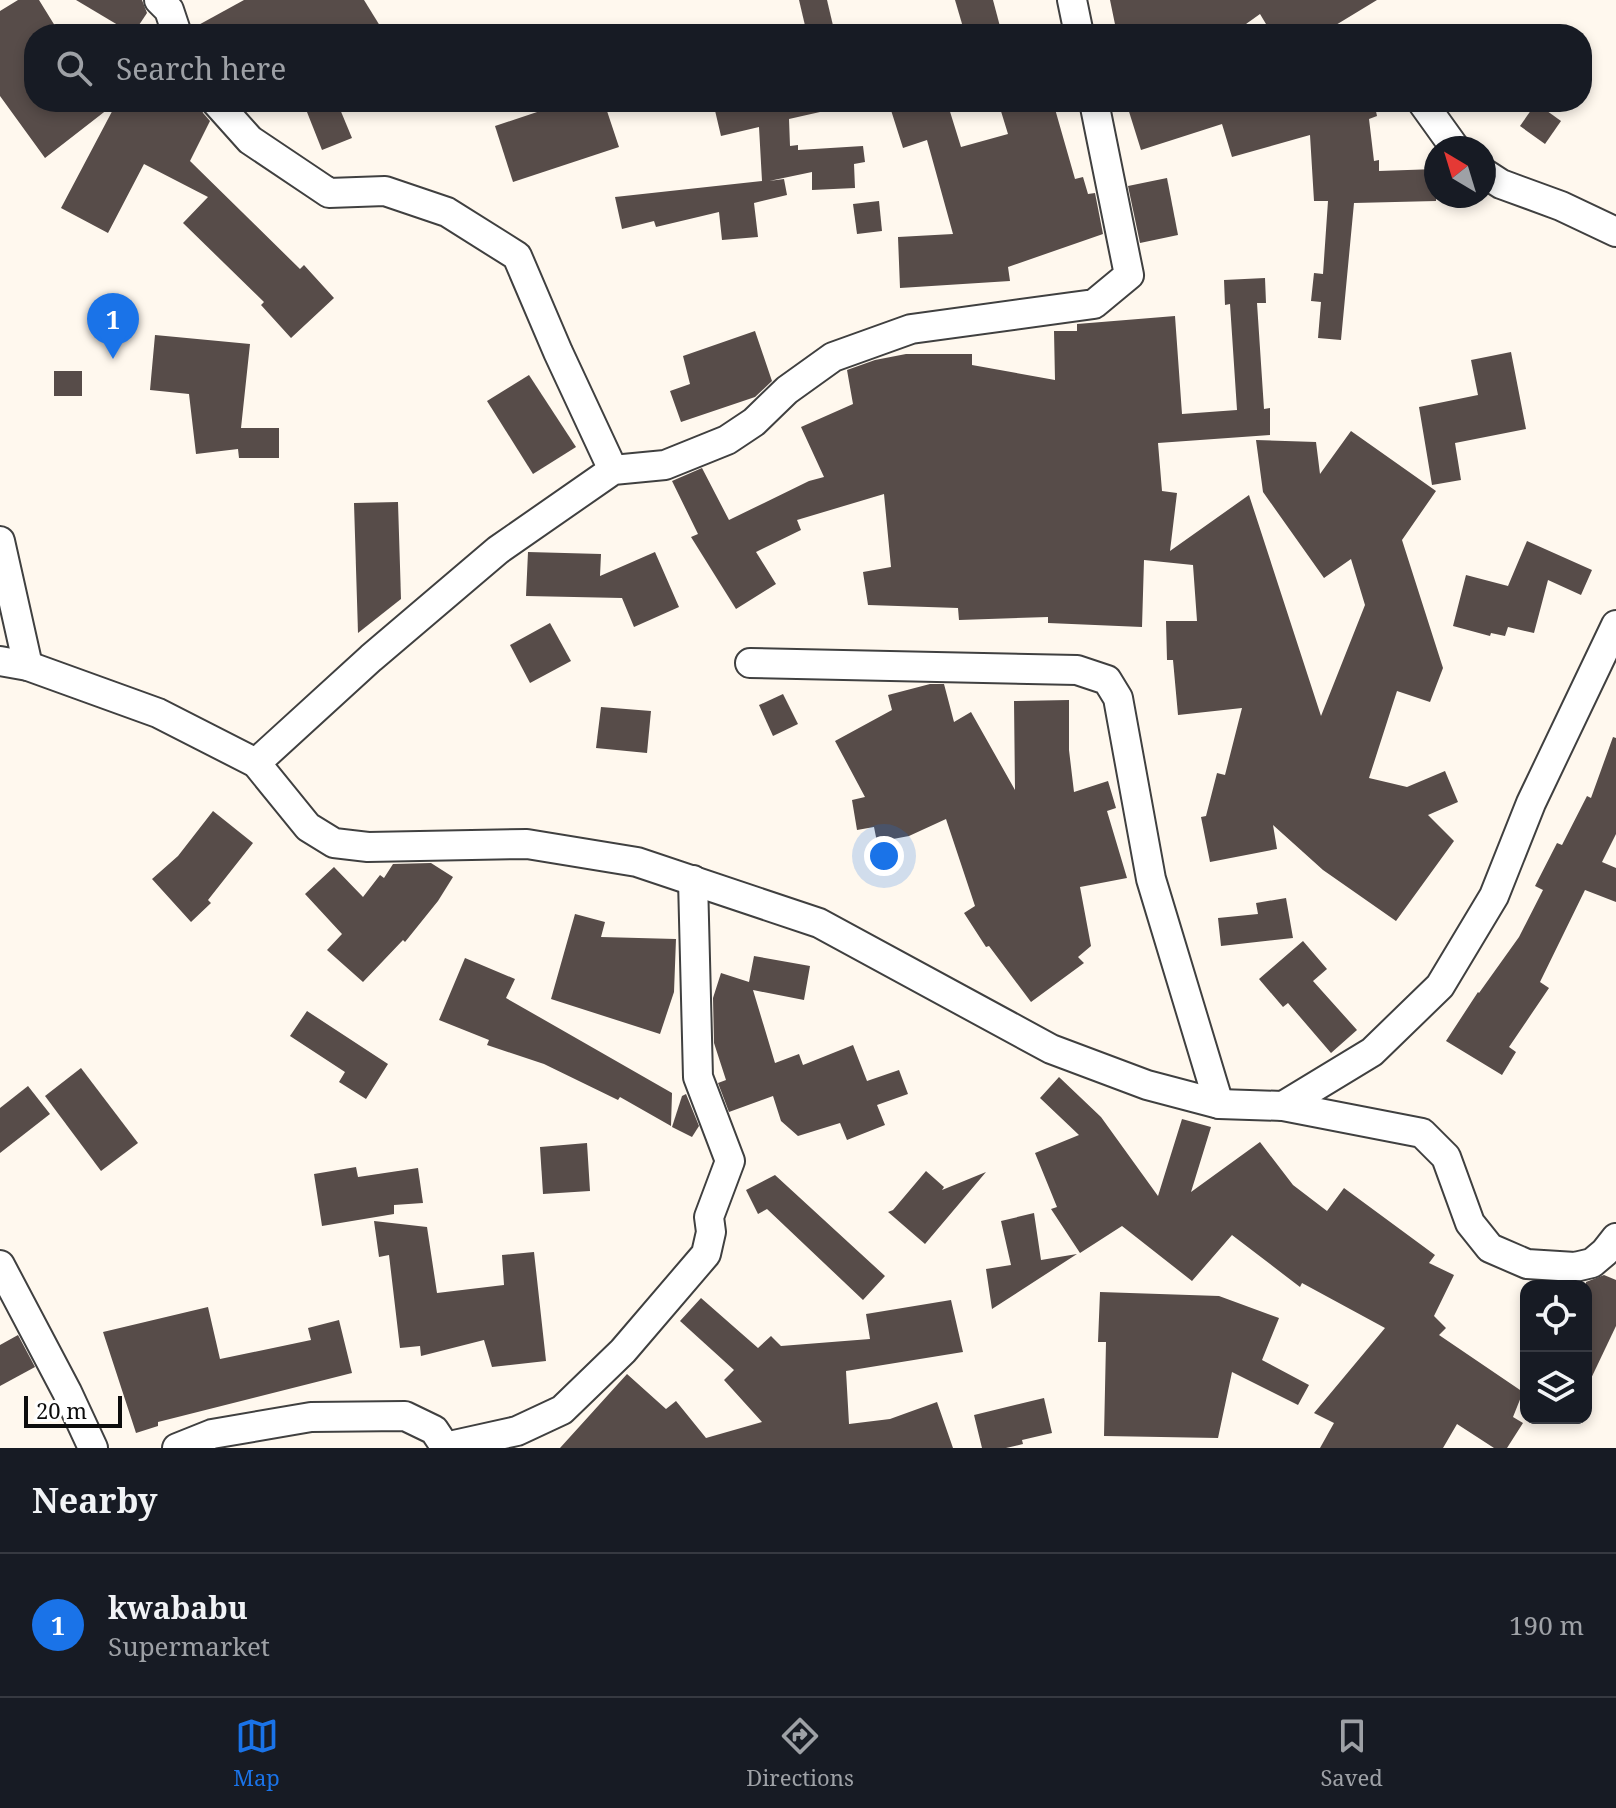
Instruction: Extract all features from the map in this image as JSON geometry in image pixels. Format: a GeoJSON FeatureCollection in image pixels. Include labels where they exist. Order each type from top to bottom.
{"type":"FeatureCollection","features":[{"type":"Feature","properties":{"kind":"street"},"geometry":{"type":"LineString","coordinates":[[159,0],[169,10],[174,24]]}},
{"type":"Feature","properties":{"kind":"street"},"geometry":{"type":"LineString","coordinates":[[1072,0],[1077,24]]}},
{"type":"Feature","properties":{"kind":"street"},"geometry":{"type":"LineString","coordinates":[[225,112],[250,140],[329,193],[385,191],[447,212],[517,256],[613,470]]}},
{"type":"Feature","properties":{"kind":"street"},"geometry":{"type":"LineString","coordinates":[[256,763],[371,658],[498,550],[613,470],[665,465],[727,440],[754,422],[787,390],[833,357],[911,329],[1094,304],[1129,275],[1096,112]]}},
{"type":"Feature","properties":{"kind":"street"},"geometry":{"type":"LineString","coordinates":[[1429,112],[1446,136]]}},
{"type":"Feature","properties":{"kind":"street"},"geometry":{"type":"LineString","coordinates":[[1496,181],[1616,232]]}},
{"type":"Feature","properties":{"kind":"street"},"geometry":{"type":"LineString","coordinates":[[0,541],[28,666]]}},
{"type":"Feature","properties":{"kind":"street"},"geometry":{"type":"LineString","coordinates":[[1283,1106],[1372,1052],[1440,986],[1494,896],[1531,803],[1616,625]]}},
{"type":"Feature","properties":{"kind":"street"},"geometry":{"type":"LineString","coordinates":[[0,661],[28,666],[158,713],[256,763],[308,827],[334,843],[368,847],[527,844],[637,862],[819,923],[1051,1049],[1147,1085],[1219,1104],[1283,1106],[1422,1133],[1446,1157],[1470,1223],[1490,1248],[1527,1264],[1575,1267],[1592,1263],[1616,1238]]}},
{"type":"Feature","properties":{"kind":"street"},"geometry":{"type":"LineString","coordinates":[[750,663],[1077,670],[1107,680],[1118,698],[1151,879],[1219,1104]]}},
{"type":"Feature","properties":{"kind":"street"},"geometry":{"type":"LineString","coordinates":[[177,1448],[212,1434],[311,1417],[405,1416],[434,1430],[445,1447],[517,1431],[562,1410],[623,1351],[706,1254],[711,1232],[709,1217],[730,1161],[698,1077],[693,880]]}},
{"type":"Feature","properties":{"kind":"street"},"geometry":{"type":"LineString","coordinates":[[0,1265],[93,1448]]}},
{"type":"Feature","properties":{"kind":"building"},"geometry":{"type":"Polygon","coordinates":[[[18,0],[39,0],[54,24],[24,24],[24,112],[104,112],[45,158],[0,96],[0,11],[18,0]]]}},
{"type":"Feature","properties":{"kind":"building"},"geometry":{"type":"Polygon","coordinates":[[[76,0],[142,0],[147,13],[140,24],[116,24],[76,0]]]}},
{"type":"Feature","properties":{"kind":"building"},"geometry":{"type":"Polygon","coordinates":[[[244,0],[364,0],[379,24],[200,24],[244,0]]]}},
{"type":"Feature","properties":{"kind":"building"},"geometry":{"type":"Polygon","coordinates":[[[799,0],[827,0],[833,24],[805,24],[799,0]]]}},
{"type":"Feature","properties":{"kind":"building"},"geometry":{"type":"Polygon","coordinates":[[[955,0],[993,0],[999,24],[962,24],[955,0]]]}},
{"type":"Feature","properties":{"kind":"building"},"geometry":{"type":"Polygon","coordinates":[[[1110,0],[1377,0],[1337,24],[1266,24],[1260,14],[1246,24],[1115,24],[1110,0]]]}},
{"type":"Feature","properties":{"kind":"building"},"geometry":{"type":"Polygon","coordinates":[[[112,112],[203,112],[210,121],[190,161],[300,269],[304,265],[334,298],[291,338],[261,305],[264,302],[183,223],[208,197],[144,164],[108,233],[61,208],[112,112]]]}},
{"type":"Feature","properties":{"kind":"building"},"geometry":{"type":"Polygon","coordinates":[[[307,112],[341,112],[352,138],[322,150],[307,112]]]}},
{"type":"Feature","properties":{"kind":"building"},"geometry":{"type":"Polygon","coordinates":[[[537,112],[607,112],[619,147],[513,182],[495,126],[537,112]]]}},
{"type":"Feature","properties":{"kind":"building"},"geometry":{"type":"Polygon","coordinates":[[[715,112],[820,112],[789,119],[790,146],[798,145],[798,150],[863,146],[865,162],[854,164],[855,188],[812,190],[812,172],[769,181],[784,179],[787,195],[754,203],[758,237],[722,240],[719,212],[656,227],[654,221],[622,229],[615,197],[762,181],[759,127],[721,136],[715,112]]]}},
{"type":"Feature","properties":{"kind":"building"},"geometry":{"type":"Polygon","coordinates":[[[892,112],[950,112],[961,147],[1008,134],[1001,112],[1056,112],[1075,179],[1083,177],[1088,194],[1095,193],[1103,234],[1008,267],[1010,281],[900,288],[898,237],[953,234],[927,140],[903,148],[892,112]]]}},
{"type":"Feature","properties":{"kind":"building"},"geometry":{"type":"Polygon","coordinates":[[[1129,112],[1376,112],[1377,116],[1369,119],[1374,161],[1379,160],[1379,171],[1424,169],[1424,201],[1354,203],[1341,340],[1318,338],[1321,302],[1311,301],[1314,273],[1323,274],[1328,201],[1314,201],[1310,135],[1232,157],[1222,124],[1141,150],[1129,112]]]}},
{"type":"Feature","properties":{"kind":"building"},"geometry":{"type":"Polygon","coordinates":[[[1530,112],[1548,112],[1561,121],[1545,144],[1520,126],[1530,112]]]}},
{"type":"Feature","properties":{"kind":"building"},"geometry":{"type":"Polygon","coordinates":[[[1167,178],[1178,235],[1140,243],[1128,186],[1167,178]]]}},
{"type":"Feature","properties":{"kind":"building"},"geometry":{"type":"Polygon","coordinates":[[[879,201],[882,231],[857,234],[853,204],[879,201]]]}},
{"type":"Feature","properties":{"kind":"building"},"geometry":{"type":"Polygon","coordinates":[[[1265,278],[1266,303],[1257,303],[1264,409],[1270,408],[1270,435],[1158,443],[1162,491],[1177,493],[1170,551],[1249,495],[1321,716],[1365,605],[1351,559],[1324,578],[1263,492],[1256,440],[1316,442],[1320,474],[1351,431],[1436,491],[1402,540],[1443,668],[1430,702],[1397,691],[1369,778],[1407,787],[1445,771],[1458,802],[1428,815],[1454,841],[1396,921],[1323,870],[1273,825],[1277,849],[1210,862],[1201,817],[1206,816],[1217,773],[1225,775],[1242,708],[1178,715],[1173,660],[1167,660],[1166,621],[1197,621],[1193,565],[1144,560],[1142,627],[1048,623],[1048,617],[959,620],[958,608],[868,605],[863,572],[891,567],[884,494],[797,520],[801,530],[756,552],[776,584],[736,609],[691,537],[698,534],[672,481],[702,468],[729,520],[809,481],[824,477],[801,427],[853,404],[847,370],[906,354],[972,354],[972,365],[1055,380],[1054,331],[1077,331],[1077,324],[1175,316],[1182,414],[1237,410],[1230,304],[1225,305],[1224,280],[1265,278]]]}},
{"type":"Feature","properties":{"kind":"building"},"geometry":{"type":"Polygon","coordinates":[[[755,331],[772,381],[755,397],[681,422],[670,391],[690,384],[683,356],[755,331]]]}},
{"type":"Feature","properties":{"kind":"building"},"geometry":{"type":"Polygon","coordinates":[[[155,335],[250,344],[241,428],[279,428],[279,458],[239,458],[238,449],[196,454],[189,394],[150,390],[155,335]]]}},
{"type":"Feature","properties":{"kind":"building"},"geometry":{"type":"Polygon","coordinates":[[[1511,352],[1526,429],[1455,443],[1461,480],[1432,485],[1419,407],[1478,395],[1471,360],[1511,352]]]}},
{"type":"Feature","properties":{"kind":"building"},"geometry":{"type":"Polygon","coordinates":[[[54,371],[82,371],[82,396],[54,396],[54,371]]]}},
{"type":"Feature","properties":{"kind":"building"},"geometry":{"type":"Polygon","coordinates":[[[529,375],[576,447],[533,474],[487,401],[529,375]]]}},
{"type":"Feature","properties":{"kind":"building"},"geometry":{"type":"Polygon","coordinates":[[[398,502],[401,599],[358,633],[354,503],[398,502]]]}},
{"type":"Feature","properties":{"kind":"building"},"geometry":{"type":"Polygon","coordinates":[[[1527,541],[1592,570],[1581,595],[1548,580],[1534,633],[1508,627],[1505,636],[1491,633],[1490,636],[1453,626],[1466,575],[1508,586],[1527,541]]]}},
{"type":"Feature","properties":{"kind":"building"},"geometry":{"type":"Polygon","coordinates":[[[528,552],[601,554],[600,576],[655,552],[679,607],[634,627],[622,598],[526,596],[528,552]]]}},
{"type":"Feature","properties":{"kind":"building"},"geometry":{"type":"Polygon","coordinates":[[[550,623],[571,661],[530,683],[510,645],[550,623]]]}},
{"type":"Feature","properties":{"kind":"building"},"geometry":{"type":"Polygon","coordinates":[[[930,684],[944,684],[954,722],[971,712],[1015,790],[1014,701],[1069,700],[1069,750],[1074,792],[1108,781],[1116,808],[1107,811],[1127,878],[1080,887],[1091,946],[1078,957],[1084,963],[1031,1002],[989,946],[986,947],[964,913],[975,906],[946,819],[909,836],[877,842],[874,827],[857,830],[852,800],[865,797],[835,741],[892,710],[888,695],[930,684]]]}},
{"type":"Feature","properties":{"kind":"building"},"geometry":{"type":"Polygon","coordinates":[[[783,694],[798,724],[773,736],[759,705],[783,694]]]}},
{"type":"Feature","properties":{"kind":"building"},"geometry":{"type":"Polygon","coordinates":[[[601,707],[651,711],[647,753],[596,748],[601,707]]]}},
{"type":"Feature","properties":{"kind":"building"},"geometry":{"type":"Polygon","coordinates":[[[1613,737],[1616,738],[1616,834],[1602,862],[1616,868],[1616,902],[1585,890],[1540,982],[1549,988],[1509,1047],[1516,1052],[1502,1075],[1446,1041],[1519,937],[1543,890],[1535,886],[1557,843],[1562,845],[1587,796],[1591,798],[1613,737]]]}},
{"type":"Feature","properties":{"kind":"building"},"geometry":{"type":"Polygon","coordinates":[[[213,811],[253,843],[208,900],[211,903],[191,922],[152,879],[178,856],[213,811]]]}},
{"type":"Feature","properties":{"kind":"building"},"geometry":{"type":"Polygon","coordinates":[[[431,863],[453,877],[405,942],[403,940],[363,982],[327,950],[342,934],[305,894],[334,867],[363,897],[380,875],[384,878],[393,864],[431,863]]]}},
{"type":"Feature","properties":{"kind":"building"},"geometry":{"type":"Polygon","coordinates":[[[1286,898],[1293,938],[1221,946],[1218,918],[1258,914],[1256,903],[1286,898]]]}},
{"type":"Feature","properties":{"kind":"building"},"geometry":{"type":"Polygon","coordinates":[[[575,914],[605,922],[601,937],[676,939],[674,992],[660,1034],[551,999],[575,914]]]}},
{"type":"Feature","properties":{"kind":"building"},"geometry":{"type":"Polygon","coordinates":[[[1303,941],[1327,969],[1313,981],[1357,1030],[1331,1053],[1288,1003],[1283,1007],[1259,979],[1303,941]]]}},
{"type":"Feature","properties":{"kind":"building"},"geometry":{"type":"Polygon","coordinates":[[[754,956],[810,966],[804,1000],[753,990],[775,1063],[799,1054],[803,1065],[853,1045],[867,1081],[899,1070],[908,1094],[877,1105],[885,1125],[847,1140],[840,1123],[798,1136],[781,1121],[773,1096],[729,1112],[718,1083],[726,1080],[714,1043],[713,998],[721,973],[749,982],[754,956]]]}},
{"type":"Feature","properties":{"kind":"building"},"geometry":{"type":"Polygon","coordinates":[[[465,958],[515,979],[506,998],[672,1093],[671,1126],[620,1097],[618,1100],[544,1064],[487,1045],[489,1040],[439,1020],[465,958]]]}},
{"type":"Feature","properties":{"kind":"building"},"geometry":{"type":"Polygon","coordinates":[[[307,1011],[388,1064],[366,1099],[339,1082],[345,1072],[290,1036],[307,1011]]]}},
{"type":"Feature","properties":{"kind":"building"},"geometry":{"type":"Polygon","coordinates":[[[81,1068],[138,1143],[101,1171],[45,1096],[81,1068]]]}},
{"type":"Feature","properties":{"kind":"building"},"geometry":{"type":"Polygon","coordinates":[[[1059,1077],[1101,1117],[1158,1196],[1182,1119],[1211,1127],[1191,1192],[1260,1142],[1293,1185],[1327,1211],[1344,1188],[1435,1255],[1429,1263],[1454,1275],[1434,1316],[1446,1328],[1439,1335],[1520,1390],[1513,1417],[1522,1424],[1507,1448],[1494,1448],[1457,1424],[1443,1448],[1320,1448],[1334,1423],[1314,1413],[1385,1328],[1302,1283],[1300,1287],[1232,1235],[1192,1281],[1122,1226],[1080,1253],[1051,1209],[1057,1207],[1035,1153],[1079,1135],[1040,1098],[1059,1077]]]}},
{"type":"Feature","properties":{"kind":"building"},"geometry":{"type":"Polygon","coordinates":[[[28,1086],[50,1114],[0,1153],[0,1108],[28,1086]]]}},
{"type":"Feature","properties":{"kind":"building"},"geometry":{"type":"Polygon","coordinates":[[[686,1094],[699,1126],[692,1137],[672,1127],[682,1096],[686,1094]]]}},
{"type":"Feature","properties":{"kind":"building"},"geometry":{"type":"Polygon","coordinates":[[[587,1143],[590,1191],[543,1194],[540,1147],[587,1143]]]}},
{"type":"Feature","properties":{"kind":"building"},"geometry":{"type":"Polygon","coordinates":[[[356,1167],[358,1177],[418,1168],[423,1203],[394,1205],[394,1214],[322,1226],[314,1174],[356,1167]]]}},
{"type":"Feature","properties":{"kind":"building"},"geometry":{"type":"Polygon","coordinates":[[[926,1171],[944,1187],[942,1190],[986,1172],[925,1244],[888,1212],[926,1171]]]}},
{"type":"Feature","properties":{"kind":"building"},"geometry":{"type":"Polygon","coordinates":[[[775,1175],[885,1276],[863,1300],[767,1209],[758,1214],[746,1190],[775,1175]]]}},
{"type":"Feature","properties":{"kind":"building"},"geometry":{"type":"Polygon","coordinates":[[[1034,1213],[1041,1260],[1077,1254],[992,1309],[986,1269],[1011,1265],[1001,1221],[1034,1213]]]}},
{"type":"Feature","properties":{"kind":"building"},"geometry":{"type":"Polygon","coordinates":[[[374,1221],[427,1227],[437,1293],[504,1285],[502,1255],[534,1252],[546,1361],[492,1367],[484,1340],[421,1356],[420,1346],[400,1348],[389,1255],[379,1257],[374,1221]]]}},
{"type":"Feature","properties":{"kind":"building"},"geometry":{"type":"Polygon","coordinates":[[[1604,1275],[1616,1280],[1616,1326],[1592,1376],[1592,1280],[1604,1275]]]}},
{"type":"Feature","properties":{"kind":"building"},"geometry":{"type":"Polygon","coordinates":[[[1100,1292],[1219,1296],[1279,1318],[1262,1360],[1309,1385],[1298,1405],[1232,1372],[1218,1438],[1104,1436],[1106,1342],[1098,1342],[1100,1292]]]}},
{"type":"Feature","properties":{"kind":"building"},"geometry":{"type":"Polygon","coordinates":[[[701,1298],[758,1348],[771,1336],[781,1346],[870,1339],[866,1314],[951,1300],[963,1352],[846,1371],[849,1424],[890,1419],[937,1402],[953,1448],[560,1448],[627,1374],[666,1409],[676,1401],[706,1438],[762,1422],[724,1380],[734,1370],[680,1321],[701,1298]]]}},
{"type":"Feature","properties":{"kind":"building"},"geometry":{"type":"Polygon","coordinates":[[[208,1307],[220,1359],[311,1340],[308,1328],[339,1320],[352,1373],[158,1422],[158,1426],[136,1433],[103,1332],[208,1307]]]}},
{"type":"Feature","properties":{"kind":"building"},"geometry":{"type":"Polygon","coordinates":[[[18,1335],[35,1367],[0,1386],[0,1345],[18,1335]]]}},
{"type":"Feature","properties":{"kind":"building"},"geometry":{"type":"Polygon","coordinates":[[[1044,1398],[1052,1433],[1022,1440],[1023,1444],[1006,1448],[982,1448],[974,1415],[1044,1398]]]}},
{"type":"Feature","properties":{"kind":"place","name":"kwababu"},"geometry":{"type":"Point","coordinates":[113,359]}}]}
